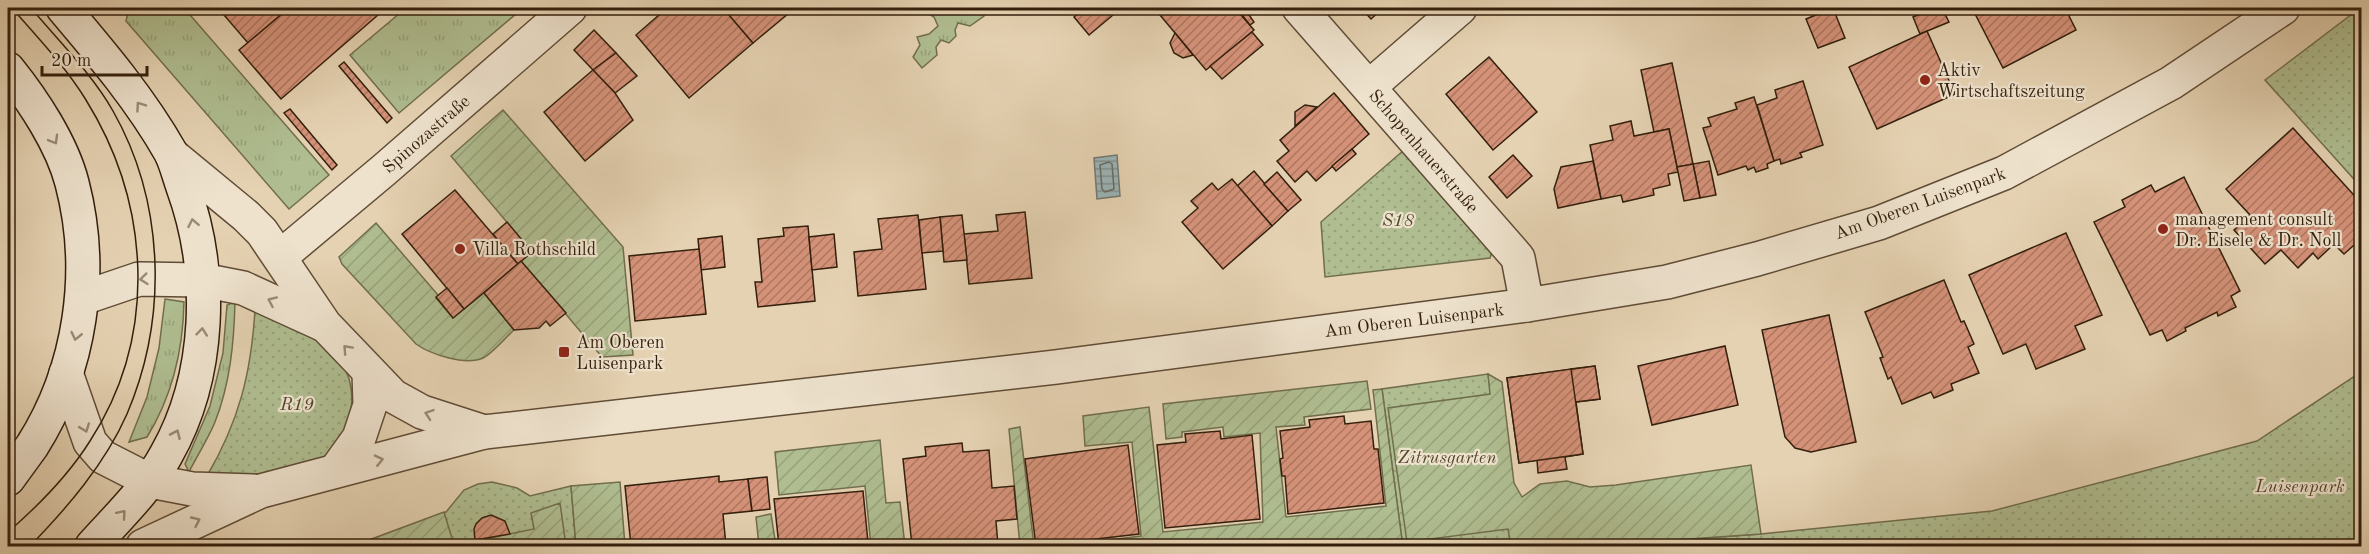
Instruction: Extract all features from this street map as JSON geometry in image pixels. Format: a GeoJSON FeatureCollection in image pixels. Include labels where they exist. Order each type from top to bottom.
{"type":"FeatureCollection","features":[{"type":"Feature","properties":{"kind":"street"},"geometry":{"type":"LineString","coordinates":[[63,8],[141,106],[172,155],[190,206],[202,280],[203,328],[195,384],[167,454],[150,481],[92,546]]}},
{"type":"Feature","properties":{"kind":"street","name":"Spinozastraße"},"geometry":{"type":"LineString","coordinates":[[280,257],[570,8]]}},
{"type":"Feature","properties":{"kind":"street","name":"Schopenhauerstraße"},"geometry":{"type":"LineString","coordinates":[[1299,8],[1518,258],[1527,305]]}},
{"type":"Feature","properties":{"kind":"street"},"geometry":{"type":"LineString","coordinates":[[1369,87],[1460,8]]}},
{"type":"Feature","properties":{"kind":"street","name":"Am Oberen Luisenpark"},"geometry":{"type":"LineString","coordinates":[[143,546],[261,491],[484,432],[1056,367],[1527,305],[1667,282],[1757,259],[1879,222],[2004,173],[2171,83],[2283,8]]}},
{"type":"Feature","properties":{"kind":"street"},"geometry":{"type":"LineString","coordinates":[[8,69],[24,89],[61,152],[72,183],[82,242],[83,298],[66,372],[54,404],[32,445],[8,479]]}},
{"type":"Feature","properties":{"kind":"street","name":"Am Oberen Luisenpark"},"geometry":{"type":"LineString","coordinates":[[172,155],[262,232],[325,326],[393,396],[412,408],[484,432]]}},
{"type":"Feature","properties":{"kind":"street","name":"Am Oberen Luisenpark"},"geometry":{"type":"LineString","coordinates":[[83,298],[138,279],[202,280],[243,288],[325,326]]}},
{"type":"Feature","properties":{"kind":"street","name":"Am Oberen Luisenpark"},"geometry":{"type":"LineString","coordinates":[[66,372],[90,442],[103,458],[150,481],[192,489],[261,491]]}},
{"type":"Feature","properties":{"kind":"street"},"geometry":{"type":"LineString","coordinates":[[336,470],[359,438],[370,405],[369,372]]}},
{"type":"Feature","properties":{"kind":"green space"},"geometry":{"type":"Polygon","coordinates":[[[129,8],[184,8],[329,175],[289,209],[126,21],[129,8]]]}},
{"type":"Feature","properties":{"kind":"green space"},"geometry":{"type":"Polygon","coordinates":[[[406,8],[523,8],[399,113],[350,55],[406,8]]]}},
{"type":"Feature","properties":{"kind":"green space"},"geometry":{"type":"Polygon","coordinates":[[[925,8],[984,8],[984,16],[970,26],[958,23],[955,30],[956,36],[949,43],[941,40],[936,47],[937,55],[922,68],[913,57],[920,45],[917,37],[929,34],[938,26],[934,17],[924,11],[925,8]]]}},
{"type":"Feature","properties":{"kind":"green space"},"geometry":{"type":"Polygon","coordinates":[[[2362,8],[2361,187],[2265,80],[2362,8]]]}},
{"type":"Feature","properties":{"kind":"green space"},"geometry":{"type":"Polygon","coordinates":[[[503,110],[623,247],[633,355],[602,357],[521,261],[532,252],[451,156],[503,110]]]}},
{"type":"Feature","properties":{"kind":"green space","name":"S18"},"geometry":{"type":"Polygon","coordinates":[[[1404,150],[1493,249],[1490,258],[1325,277],[1321,222],[1404,150]]]}},
{"type":"Feature","properties":{"kind":"green space"},"geometry":{"type":"Polygon","coordinates":[[[376,223],[438,295],[436,298],[453,318],[484,293],[514,330],[491,353],[476,360],[448,358],[416,344],[342,264],[339,257],[376,223]]]}},
{"type":"Feature","properties":{"kind":"green space"},"geometry":{"type":"Polygon","coordinates":[[[165,299],[184,302],[175,372],[164,405],[147,437],[129,442],[147,397],[159,348],[165,299]]]}},
{"type":"Feature","properties":{"kind":"green space"},"geometry":{"type":"Polygon","coordinates":[[[235,302],[228,378],[220,408],[189,472],[185,464],[210,406],[223,353],[227,305],[235,302]]]}},
{"type":"Feature","properties":{"kind":"green space","name":"R19"},"geometry":{"type":"Polygon","coordinates":[[[255,310],[303,332],[329,349],[341,363],[349,378],[352,396],[350,413],[345,430],[336,445],[323,458],[308,467],[272,474],[207,476],[227,436],[242,396],[255,310]]]}},
{"type":"Feature","properties":{"kind":"green space","name":"Luisenpark"},"geometry":{"type":"Polygon","coordinates":[[[2361,372],[2361,546],[1588,546],[1761,534],[1992,511],[2257,441],[2361,372]]]}},
{"type":"Feature","properties":{"kind":"green space","name":"Zitrusgarten"},"geometry":{"type":"Polygon","coordinates":[[[1488,374],[1511,546],[1353,546],[1402,540],[1382,389],[1488,374]]]}},
{"type":"Feature","properties":{"kind":"green space"},"geometry":{"type":"Polygon","coordinates":[[[1488,374],[1502,382],[1514,483],[1522,497],[1540,484],[1567,481],[1590,487],[1616,485],[1751,465],[1761,534],[1588,546],[1511,546],[1508,529],[1407,542],[1388,408],[1490,394],[1488,374]]]}},
{"type":"Feature","properties":{"kind":"green space"},"geometry":{"type":"Polygon","coordinates":[[[1367,381],[1371,409],[1304,417],[1305,425],[1276,427],[1286,517],[1386,506],[1373,390],[1382,389],[1402,540],[1353,546],[1058,546],[1141,536],[1132,442],[1085,446],[1083,416],[1149,407],[1163,532],[1263,522],[1260,433],[1224,437],[1223,427],[1182,432],[1182,437],[1166,439],[1163,404],[1367,381]]]}},
{"type":"Feature","properties":{"kind":"green space"},"geometry":{"type":"Polygon","coordinates":[[[1020,427],[1034,546],[1020,546],[1009,429],[1020,427]]]}},
{"type":"Feature","properties":{"kind":"green space"},"geometry":{"type":"Polygon","coordinates":[[[880,440],[886,503],[900,502],[905,546],[871,546],[865,486],[779,495],[775,452],[880,440]]]}},
{"type":"Feature","properties":{"kind":"green space"},"geometry":{"type":"Polygon","coordinates":[[[492,482],[517,488],[530,496],[571,486],[576,546],[354,546],[446,512],[464,490],[478,484],[492,482]]]}},
{"type":"Feature","properties":{"kind":"green space"},"geometry":{"type":"Polygon","coordinates":[[[620,482],[625,546],[576,546],[571,486],[620,482]]]}},
{"type":"Feature","properties":{"kind":"green space"},"geometry":{"type":"Polygon","coordinates":[[[560,503],[566,546],[364,546],[369,540],[444,512],[454,545],[534,529],[531,513],[560,503]]]}},
{"type":"Feature","properties":{"kind":"green space"},"geometry":{"type":"Polygon","coordinates":[[[771,514],[776,546],[759,546],[756,517],[771,514]]]}},
{"type":"Feature","properties":{"kind":"water"},"geometry":{"type":"Polygon","coordinates":[[[1117,155],[1120,196],[1097,199],[1094,158],[1117,155]]]}},
{"type":"Feature","properties":{"kind":"building"},"geometry":{"type":"Polygon","coordinates":[[[218,8],[289,8],[248,43],[218,8]]]}},
{"type":"Feature","properties":{"kind":"building"},"geometry":{"type":"Polygon","coordinates":[[[289,8],[386,8],[281,99],[239,50],[289,8]]]}},
{"type":"Feature","properties":{"kind":"building"},"geometry":{"type":"Polygon","coordinates":[[[667,8],[723,8],[753,43],[689,98],[636,35],[667,8]]]}},
{"type":"Feature","properties":{"kind":"building"},"geometry":{"type":"Polygon","coordinates":[[[723,8],[795,8],[753,43],[723,8]]]}},
{"type":"Feature","properties":{"kind":"building"},"geometry":{"type":"Polygon","coordinates":[[[1085,8],[1117,8],[1119,10],[1089,35],[1074,17],[1085,8]]]}},
{"type":"Feature","properties":{"kind":"building"},"geometry":{"type":"Polygon","coordinates":[[[1169,8],[1235,8],[1254,30],[1206,70],[1160,15],[1169,8]]]}},
{"type":"Feature","properties":{"kind":"building"},"geometry":{"type":"Polygon","coordinates":[[[1361,8],[1383,8],[1371,19],[1361,8]]]}},
{"type":"Feature","properties":{"kind":"building"},"geometry":{"type":"Polygon","coordinates":[[[1833,8],[1845,38],[1818,48],[1806,19],[1833,8]]]}},
{"type":"Feature","properties":{"kind":"building"},"geometry":{"type":"Polygon","coordinates":[[[1934,8],[1942,8],[1949,22],[1920,34],[1913,17],[1934,8]]]}},
{"type":"Feature","properties":{"kind":"building"},"geometry":{"type":"Polygon","coordinates":[[[1972,8],[2065,8],[2076,30],[2003,68],[1972,8]]]}},
{"type":"Feature","properties":{"kind":"building"},"geometry":{"type":"Polygon","coordinates":[[[1247,12],[1254,22],[1250,25],[1242,15],[1247,12]]]}},
{"type":"Feature","properties":{"kind":"building"},"geometry":{"type":"Polygon","coordinates":[[[594,30],[616,53],[593,70],[574,50],[594,30]]]}},
{"type":"Feature","properties":{"kind":"building"},"geometry":{"type":"Polygon","coordinates":[[[1927,31],[1955,94],[1877,129],[1849,67],[1927,31]]]}},
{"type":"Feature","properties":{"kind":"building"},"geometry":{"type":"Polygon","coordinates":[[[1252,32],[1263,45],[1222,79],[1210,66],[1252,32]]]}},
{"type":"Feature","properties":{"kind":"building"},"geometry":{"type":"Polygon","coordinates":[[[1175,33],[1193,55],[1183,58],[1174,53],[1170,43],[1175,33]]]}},
{"type":"Feature","properties":{"kind":"building"},"geometry":{"type":"Polygon","coordinates":[[[616,53],[637,76],[615,93],[593,70],[616,53]]]}},
{"type":"Feature","properties":{"kind":"building"},"geometry":{"type":"Polygon","coordinates":[[[1489,57],[1537,112],[1493,150],[1446,94],[1489,57]]]}},
{"type":"Feature","properties":{"kind":"building"},"geometry":{"type":"Polygon","coordinates":[[[344,62],[392,118],[387,123],[339,66],[344,62]]]}},
{"type":"Feature","properties":{"kind":"building"},"geometry":{"type":"Polygon","coordinates":[[[1672,63],[1693,164],[1677,167],[1669,129],[1654,132],[1641,70],[1672,63]]]}},
{"type":"Feature","properties":{"kind":"building"},"geometry":{"type":"Polygon","coordinates":[[[593,70],[615,93],[633,120],[585,161],[544,112],[593,70]]]}},
{"type":"Feature","properties":{"kind":"building"},"geometry":{"type":"Polygon","coordinates":[[[1803,81],[1823,145],[1800,153],[1802,157],[1781,164],[1780,159],[1774,161],[1757,105],[1777,98],[1775,90],[1803,81]]]}},
{"type":"Feature","properties":{"kind":"building"},"geometry":{"type":"Polygon","coordinates":[[[1334,93],[1369,134],[1316,181],[1307,171],[1295,182],[1277,161],[1289,151],[1280,140],[1334,93]]]}},
{"type":"Feature","properties":{"kind":"building"},"geometry":{"type":"Polygon","coordinates":[[[1754,97],[1774,161],[1767,164],[1768,168],[1756,172],[1754,167],[1748,170],[1746,166],[1718,175],[1703,128],[1711,126],[1708,118],[1737,109],[1735,103],[1754,97]]]}},
{"type":"Feature","properties":{"kind":"building"},"geometry":{"type":"Polygon","coordinates":[[[1305,105],[1317,107],[1295,126],[1295,112],[1305,105]]]}},
{"type":"Feature","properties":{"kind":"building"},"geometry":{"type":"Polygon","coordinates":[[[290,109],[337,165],[332,170],[284,113],[290,109]]]}},
{"type":"Feature","properties":{"kind":"building"},"geometry":{"type":"Polygon","coordinates":[[[1631,121],[1634,136],[1669,129],[1678,172],[1668,174],[1670,185],[1653,189],[1654,195],[1623,202],[1621,195],[1601,199],[1590,145],[1613,140],[1610,126],[1631,121]]]}},
{"type":"Feature","properties":{"kind":"building"},"geometry":{"type":"Polygon","coordinates":[[[2293,128],[2362,204],[2362,238],[2344,254],[2334,244],[2318,259],[2313,253],[2298,268],[2281,250],[2265,264],[2234,230],[2250,215],[2226,189],[2293,128]]]}},
{"type":"Feature","properties":{"kind":"building"},"geometry":{"type":"Polygon","coordinates":[[[1352,149],[1356,154],[1336,171],[1332,166],[1352,149]]]}},
{"type":"Feature","properties":{"kind":"building"},"geometry":{"type":"Polygon","coordinates":[[[1513,155],[1532,176],[1507,198],[1489,177],[1513,155]]]}},
{"type":"Feature","properties":{"kind":"building"},"geometry":{"type":"Polygon","coordinates":[[[1593,161],[1601,199],[1558,208],[1554,189],[1561,167],[1593,161]]]}},
{"type":"Feature","properties":{"kind":"building"},"geometry":{"type":"Polygon","coordinates":[[[1709,161],[1716,195],[1700,198],[1693,164],[1709,161]]]}},
{"type":"Feature","properties":{"kind":"building"},"geometry":{"type":"Polygon","coordinates":[[[1693,164],[1700,198],[1684,201],[1677,167],[1693,164]]]}},
{"type":"Feature","properties":{"kind":"building"},"geometry":{"type":"Polygon","coordinates":[[[1254,171],[1288,211],[1272,226],[1237,186],[1254,171]]]}},
{"type":"Feature","properties":{"kind":"building"},"geometry":{"type":"Polygon","coordinates":[[[1277,172],[1301,200],[1288,211],[1264,184],[1277,172]]]}},
{"type":"Feature","properties":{"kind":"building"},"geometry":{"type":"Polygon","coordinates":[[[2184,177],[2240,291],[2231,296],[2236,307],[2218,316],[2217,312],[2185,328],[2186,331],[2167,341],[2162,330],[2150,335],[2094,222],[2125,207],[2122,200],[2151,185],[2155,192],[2184,177]]]}},
{"type":"Feature","properties":{"kind":"building"},"geometry":{"type":"Polygon","coordinates":[[[1232,179],[1272,226],[1223,269],[1182,222],[1198,208],[1191,201],[1212,183],[1218,190],[1232,179]]]}},
{"type":"Feature","properties":{"kind":"building","name":"Villa Rothschild"},"geometry":{"type":"Polygon","coordinates":[[[455,190],[518,264],[464,309],[402,234],[455,190]]]}},
{"type":"Feature","properties":{"kind":"building"},"geometry":{"type":"Polygon","coordinates":[[[1025,212],[1032,278],[969,284],[964,234],[998,231],[996,215],[1025,212]]]}},
{"type":"Feature","properties":{"kind":"building"},"geometry":{"type":"Polygon","coordinates":[[[918,215],[926,289],[858,296],[854,252],[882,249],[878,219],[918,215]]]}},
{"type":"Feature","properties":{"kind":"building"},"geometry":{"type":"Polygon","coordinates":[[[962,215],[967,260],[944,262],[940,217],[962,215]]]}},
{"type":"Feature","properties":{"kind":"building"},"geometry":{"type":"Polygon","coordinates":[[[940,217],[943,251],[922,253],[919,220],[940,217]]]}},
{"type":"Feature","properties":{"kind":"building"},"geometry":{"type":"Polygon","coordinates":[[[507,222],[532,252],[518,264],[493,234],[507,222]]]}},
{"type":"Feature","properties":{"kind":"building"},"geometry":{"type":"Polygon","coordinates":[[[808,226],[815,301],[758,307],[755,282],[762,282],[758,239],[784,236],[783,228],[808,226]]]}},
{"type":"Feature","properties":{"kind":"building"},"geometry":{"type":"Polygon","coordinates":[[[2066,233],[2102,315],[2075,326],[2085,349],[2036,369],[2026,344],[2003,354],[1969,275],[2066,233]]]}},
{"type":"Feature","properties":{"kind":"building"},"geometry":{"type":"Polygon","coordinates":[[[834,234],[837,267],[812,270],[809,237],[834,234]]]}},
{"type":"Feature","properties":{"kind":"building"},"geometry":{"type":"Polygon","coordinates":[[[722,236],[725,267],[701,270],[698,239],[722,236]]]}},
{"type":"Feature","properties":{"kind":"building"},"geometry":{"type":"Polygon","coordinates":[[[699,249],[706,314],[635,321],[629,256],[699,249]]]}},
{"type":"Feature","properties":{"kind":"building"},"geometry":{"type":"Polygon","coordinates":[[[521,261],[566,313],[550,326],[546,321],[539,328],[514,330],[484,293],[521,261]]]}},
{"type":"Feature","properties":{"kind":"building"},"geometry":{"type":"Polygon","coordinates":[[[1944,280],[1961,322],[1964,321],[1974,344],[1968,347],[1979,373],[1951,384],[1953,390],[1934,398],[1931,392],[1902,404],[1891,377],[1888,379],[1880,358],[1883,357],[1865,312],[1944,280]]]}},
{"type":"Feature","properties":{"kind":"building"},"geometry":{"type":"Polygon","coordinates":[[[447,288],[464,309],[453,318],[436,297],[447,288]]]}},
{"type":"Feature","properties":{"kind":"building"},"geometry":{"type":"Polygon","coordinates":[[[1829,315],[1856,442],[1811,452],[1795,448],[1785,437],[1762,330],[1829,315]]]}},
{"type":"Feature","properties":{"kind":"building"},"geometry":{"type":"Polygon","coordinates":[[[1725,346],[1738,405],[1652,425],[1638,366],[1725,346]]]}},
{"type":"Feature","properties":{"kind":"building"},"geometry":{"type":"Polygon","coordinates":[[[1595,366],[1600,399],[1576,402],[1571,369],[1595,366]]]}},
{"type":"Feature","properties":{"kind":"building"},"geometry":{"type":"Polygon","coordinates":[[[1595,366],[1600,399],[1576,402],[1583,454],[1565,457],[1567,469],[1538,473],[1537,460],[1519,463],[1507,378],[1595,366]]]}},
{"type":"Feature","properties":{"kind":"building"},"geometry":{"type":"Polygon","coordinates":[[[1571,369],[1583,454],[1519,463],[1507,378],[1571,369]]]}},
{"type":"Feature","properties":{"kind":"building"},"geometry":{"type":"Polygon","coordinates":[[[1344,416],[1345,424],[1371,421],[1374,449],[1378,449],[1384,503],[1288,514],[1285,476],[1282,476],[1280,459],[1283,458],[1280,431],[1310,427],[1309,420],[1344,416]]]}},
{"type":"Feature","properties":{"kind":"building"},"geometry":{"type":"Polygon","coordinates":[[[1220,431],[1221,439],[1252,435],[1260,519],[1165,528],[1157,445],[1186,442],[1185,434],[1220,431]]]}},
{"type":"Feature","properties":{"kind":"building"},"geometry":{"type":"Polygon","coordinates":[[[962,443],[963,452],[989,450],[992,488],[1014,486],[1017,519],[996,521],[998,546],[912,546],[903,459],[926,456],[925,447],[962,443]]]}},
{"type":"Feature","properties":{"kind":"building"},"geometry":{"type":"Polygon","coordinates":[[[1128,445],[1139,534],[1036,546],[1025,459],[1128,445]]]}},
{"type":"Feature","properties":{"kind":"building"},"geometry":{"type":"Polygon","coordinates":[[[719,476],[719,482],[748,479],[752,511],[723,514],[726,546],[631,546],[625,486],[719,476]]]}},
{"type":"Feature","properties":{"kind":"building"},"geometry":{"type":"Polygon","coordinates":[[[767,477],[770,509],[752,511],[748,479],[767,477]]]}},
{"type":"Feature","properties":{"kind":"building"},"geometry":{"type":"Polygon","coordinates":[[[863,491],[868,542],[822,546],[779,546],[774,499],[863,491]]]}},
{"type":"Feature","properties":{"kind":"building"},"geometry":{"type":"Polygon","coordinates":[[[491,515],[505,521],[510,534],[475,540],[476,524],[482,518],[491,515]]]}},
{"type":"Feature","properties":{"kind":"building"},"geometry":{"type":"Polygon","coordinates":[[[868,542],[868,546],[822,546],[868,542]]]}},
{"type":"Feature","properties":{"kind":"tram line"},"geometry":{"type":"LineString","coordinates":[[8,532],[41,501],[72,466],[90,441],[112,401],[127,358],[136,315],[138,270],[134,226],[124,183],[108,140],[70,76],[12,8]]}},
{"type":"Feature","properties":{"kind":"tram line"},"geometry":{"type":"LineString","coordinates":[[30,546],[58,516],[96,468],[127,414],[140,377],[149,339],[154,300],[155,261],[151,222],[143,184],[130,146],[113,111],[85,71],[31,8]]}},
{"type":"Feature","properties":{"kind":"place","name":"Aktiv Wirtschaftszeitung"},"geometry":{"type":"Point","coordinates":[1925,80]}},
{"type":"Feature","properties":{"kind":"place","name":"management consult Dr. Eisele & Dr. Noll"},"geometry":{"type":"Point","coordinates":[2163,229]}},
{"type":"Feature","properties":{"kind":"place","name":"Villa Rothschild"},"geometry":{"type":"Point","coordinates":[460,249]}},
{"type":"Feature","properties":{"kind":"place","name":"Am Oberen Luisenpark"},"geometry":{"type":"Point","coordinates":[564,352]}}]}
